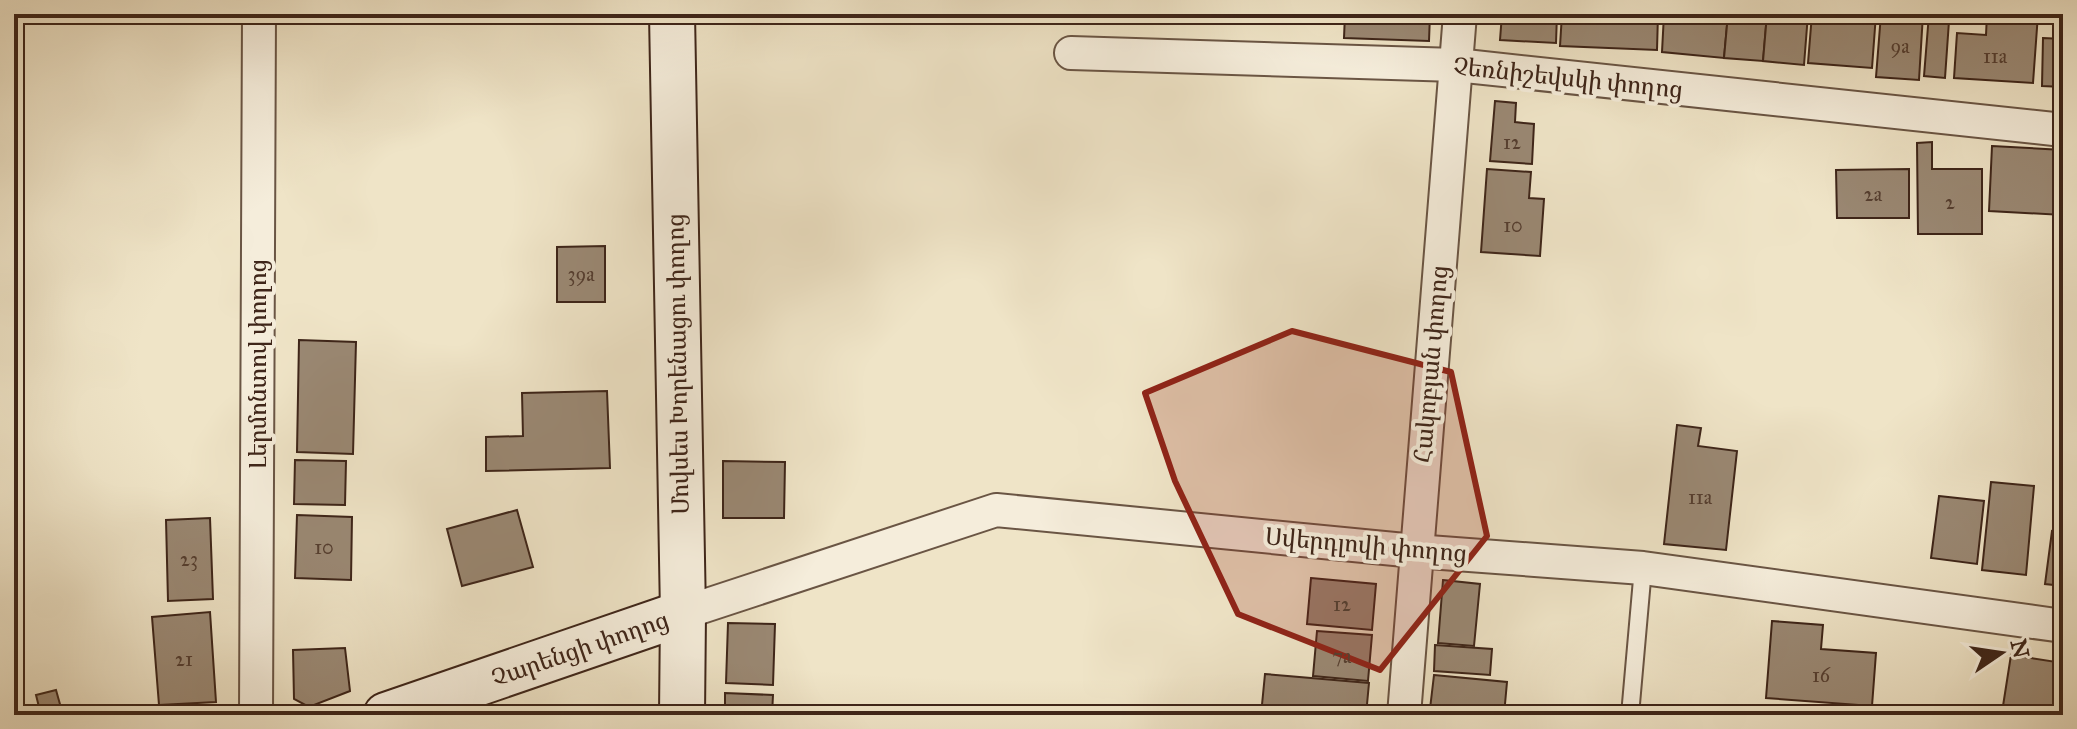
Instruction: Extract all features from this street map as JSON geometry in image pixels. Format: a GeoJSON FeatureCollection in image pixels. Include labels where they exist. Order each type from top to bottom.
{"type":"FeatureCollection","features":[{"type":"Feature","properties":{"kind":"street","name":"Լերմոնտով փողոց"},"geometry":{"type":"LineString","coordinates":[[256,715],[259,14]]}},
{"type":"Feature","properties":{"kind":"street","name":"Մովսես Խորենացու փողոց"},"geometry":{"type":"LineString","coordinates":[[672,14],[683,613],[682,715]]}},
{"type":"Feature","properties":{"kind":"street","name":"Հակոբյան փողոց"},"geometry":{"type":"LineString","coordinates":[[1404,715],[1460,14]]}},
{"type":"Feature","properties":{"kind":"street","name":"Չեռնիշեվսկի փողոց"},"geometry":{"type":"LineString","coordinates":[[1071,53],[1456,65],[2063,130]]}},
{"type":"Feature","properties":{"kind":"street","name":"Սվերդլովի փողոց"},"geometry":{"type":"LineString","coordinates":[[683,613],[996,510],[1415,551],[1643,568],[2063,626]]}},
{"type":"Feature","properties":{"kind":"street","name":"Չարենցի փողոց"},"geometry":{"type":"LineString","coordinates":[[386,715],[683,613]]}},
{"type":"Feature","properties":{"kind":"lane"},"geometry":{"type":"LineString","coordinates":[[1630,715],[1643,568]]}},
{"type":"Feature","properties":{"kind":"highlighted area"},"geometry":{"type":"Polygon","coordinates":[[[1292,331],[1451,372],[1487,536],[1380,670],[1238,614],[1175,481],[1145,393],[1292,331]]]}},
{"type":"Feature","properties":{"kind":"building"},"geometry":{"type":"Polygon","coordinates":[[[1345,14],[1430,14],[1429,41],[1344,38],[1345,14]]]}},
{"type":"Feature","properties":{"kind":"building"},"geometry":{"type":"Polygon","coordinates":[[[1502,14],[1557,14],[1556,43],[1500,40],[1502,14]]]}},
{"type":"Feature","properties":{"kind":"building"},"geometry":{"type":"Polygon","coordinates":[[[1562,14],[1658,14],[1657,50],[1560,46],[1562,14]]]}},
{"type":"Feature","properties":{"kind":"building"},"geometry":{"type":"Polygon","coordinates":[[[1664,14],[1728,14],[1724,58],[1662,52],[1664,14]]]}},
{"type":"Feature","properties":{"kind":"building"},"geometry":{"type":"Polygon","coordinates":[[[1728,14],[1767,14],[1763,61],[1724,58],[1728,14]]]}},
{"type":"Feature","properties":{"kind":"building"},"geometry":{"type":"Polygon","coordinates":[[[1767,14],[1808,14],[1804,65],[1763,61],[1767,14]]]}},
{"type":"Feature","properties":{"kind":"building"},"geometry":{"type":"Polygon","coordinates":[[[1812,14],[1876,14],[1872,68],[1808,63],[1812,14]]]}},
{"type":"Feature","properties":{"kind":"building"},"geometry":{"type":"Polygon","coordinates":[[[1881,14],[1923,14],[1919,80],[1876,77],[1881,14]]]}},
{"type":"Feature","properties":{"kind":"building"},"geometry":{"type":"Polygon","coordinates":[[[1929,14],[1972,14],[1972,22],[1949,21],[1945,78],[1924,76],[1929,14]]]}},
{"type":"Feature","properties":{"kind":"building"},"geometry":{"type":"Polygon","coordinates":[[[1987,14],[2038,14],[2033,83],[1954,78],[1957,33],[1986,35],[1987,14]]]}},
{"type":"Feature","properties":{"kind":"building"},"geometry":{"type":"Polygon","coordinates":[[[2043,38],[2063,39],[2063,87],[2042,86],[2043,38]]]}},
{"type":"Feature","properties":{"kind":"building"},"geometry":{"type":"Polygon","coordinates":[[[1495,101],[1516,103],[1515,122],[1534,124],[1532,164],[1490,161],[1495,101]]]}},
{"type":"Feature","properties":{"kind":"building"},"geometry":{"type":"Polygon","coordinates":[[[1932,142],[1932,169],[1982,169],[1982,234],[1918,234],[1917,143],[1932,142]]]}},
{"type":"Feature","properties":{"kind":"building"},"geometry":{"type":"Polygon","coordinates":[[[1992,146],[2063,150],[2063,215],[1989,211],[1992,146]]]}},
{"type":"Feature","properties":{"kind":"building"},"geometry":{"type":"Polygon","coordinates":[[[1487,169],[1531,172],[1529,198],[1544,199],[1540,256],[1481,252],[1487,169]]]}},
{"type":"Feature","properties":{"kind":"building"},"geometry":{"type":"Polygon","coordinates":[[[1909,169],[1909,218],[1837,218],[1836,170],[1909,169]]]}},
{"type":"Feature","properties":{"kind":"building"},"geometry":{"type":"Polygon","coordinates":[[[605,246],[605,302],[557,302],[557,247],[605,246]]]}},
{"type":"Feature","properties":{"kind":"building"},"geometry":{"type":"Polygon","coordinates":[[[299,340],[356,342],[353,454],[297,452],[299,340]]]}},
{"type":"Feature","properties":{"kind":"building"},"geometry":{"type":"Polygon","coordinates":[[[607,391],[610,468],[486,471],[486,437],[523,436],[522,393],[607,391]]]}},
{"type":"Feature","properties":{"kind":"building"},"geometry":{"type":"Polygon","coordinates":[[[1677,425],[1701,428],[1698,446],[1737,451],[1726,550],[1664,544],[1677,425]]]}},
{"type":"Feature","properties":{"kind":"building"},"geometry":{"type":"Polygon","coordinates":[[[295,460],[346,461],[345,505],[294,504],[295,460]]]}},
{"type":"Feature","properties":{"kind":"building"},"geometry":{"type":"Polygon","coordinates":[[[723,461],[785,462],[784,518],[723,518],[723,461]]]}},
{"type":"Feature","properties":{"kind":"building"},"geometry":{"type":"Polygon","coordinates":[[[1991,482],[2034,486],[2026,575],[1982,570],[1991,482]]]}},
{"type":"Feature","properties":{"kind":"building"},"geometry":{"type":"Polygon","coordinates":[[[1939,496],[1984,501],[1977,564],[1931,558],[1939,496]]]}},
{"type":"Feature","properties":{"kind":"building"},"geometry":{"type":"Polygon","coordinates":[[[517,510],[533,567],[462,586],[447,529],[517,510]]]}},
{"type":"Feature","properties":{"kind":"building"},"geometry":{"type":"Polygon","coordinates":[[[297,515],[352,517],[351,580],[295,578],[297,515]]]}},
{"type":"Feature","properties":{"kind":"building"},"geometry":{"type":"Polygon","coordinates":[[[210,518],[213,599],[168,601],[166,520],[210,518]]]}},
{"type":"Feature","properties":{"kind":"building"},"geometry":{"type":"Polygon","coordinates":[[[2052,531],[2063,533],[2063,586],[2045,584],[2052,531]]]}},
{"type":"Feature","properties":{"kind":"building"},"geometry":{"type":"Polygon","coordinates":[[[1311,578],[1376,584],[1372,630],[1307,624],[1311,578]]]}},
{"type":"Feature","properties":{"kind":"building"},"geometry":{"type":"Polygon","coordinates":[[[1443,580],[1480,584],[1474,646],[1438,643],[1443,580]]]}},
{"type":"Feature","properties":{"kind":"building"},"geometry":{"type":"Polygon","coordinates":[[[210,612],[216,702],[159,705],[152,617],[210,612]]]}},
{"type":"Feature","properties":{"kind":"building"},"geometry":{"type":"Polygon","coordinates":[[[1772,621],[1823,625],[1821,649],[1876,653],[1872,706],[1766,698],[1772,621]]]}},
{"type":"Feature","properties":{"kind":"building"},"geometry":{"type":"Polygon","coordinates":[[[728,623],[775,624],[773,685],[726,683],[728,623]]]}},
{"type":"Feature","properties":{"kind":"building"},"geometry":{"type":"Polygon","coordinates":[[[1317,631],[1372,635],[1368,681],[1313,676],[1317,631]]]}},
{"type":"Feature","properties":{"kind":"building"},"geometry":{"type":"Polygon","coordinates":[[[1435,645],[1492,649],[1490,675],[1434,671],[1435,645]]]}},
{"type":"Feature","properties":{"kind":"building"},"geometry":{"type":"Polygon","coordinates":[[[345,648],[350,691],[309,707],[294,699],[293,650],[345,648]]]}},
{"type":"Feature","properties":{"kind":"building"},"geometry":{"type":"Polygon","coordinates":[[[2011,655],[2063,663],[2063,715],[2021,715],[2022,709],[2003,706],[2011,655]]]}},
{"type":"Feature","properties":{"kind":"building"},"geometry":{"type":"Polygon","coordinates":[[[1265,674],[1369,683],[1366,715],[1261,715],[1265,674]]]}},
{"type":"Feature","properties":{"kind":"building"},"geometry":{"type":"Polygon","coordinates":[[[1434,675],[1507,682],[1504,715],[1430,709],[1434,675]]]}},
{"type":"Feature","properties":{"kind":"building"},"geometry":{"type":"Polygon","coordinates":[[[56,690],[63,715],[27,715],[40,711],[36,695],[56,690]]]}},
{"type":"Feature","properties":{"kind":"building"},"geometry":{"type":"Polygon","coordinates":[[[725,693],[773,695],[772,715],[725,715],[725,693]]]}},
{"type":"Feature","properties":{"kind":"building"},"geometry":{"type":"Polygon","coordinates":[[[571,705],[611,705],[610,715],[571,715],[571,705]]]}}]}
